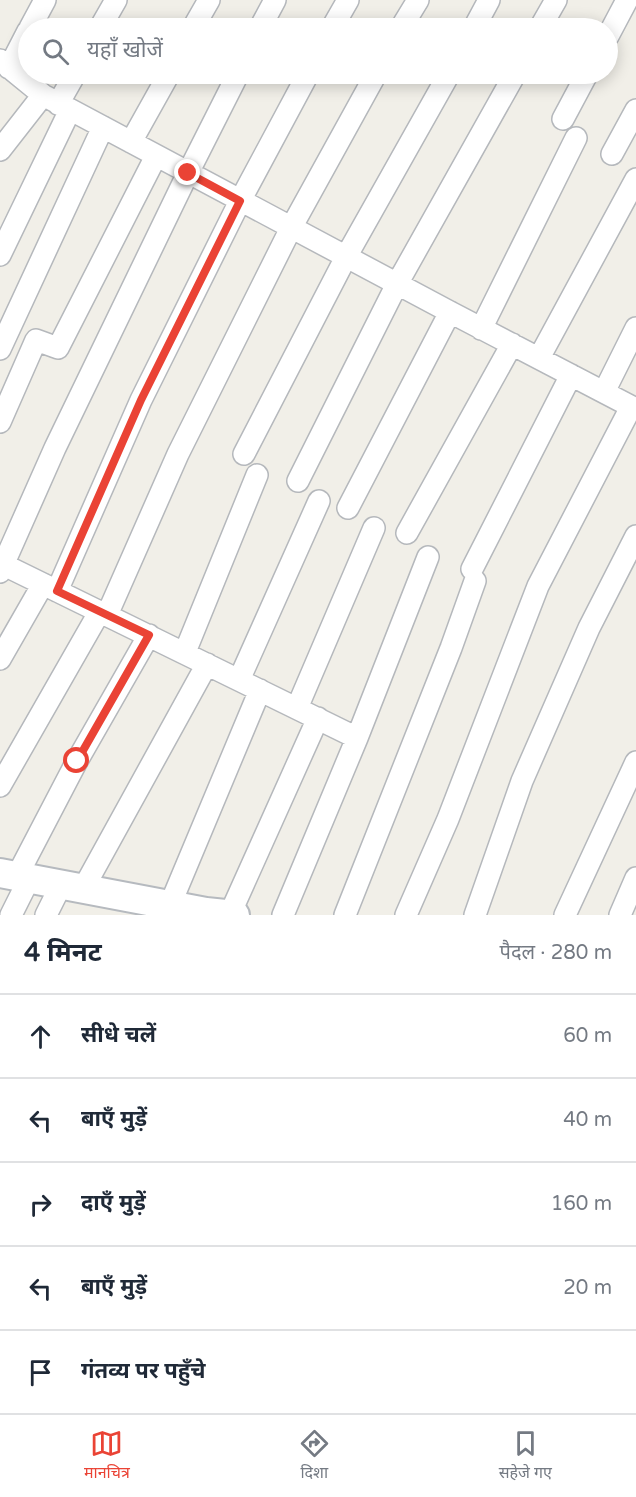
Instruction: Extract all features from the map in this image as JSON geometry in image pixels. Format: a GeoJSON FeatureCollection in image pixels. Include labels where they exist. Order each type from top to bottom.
{"type":"FeatureCollection","features":[{"type":"Feature","properties":{"kind":"main road"},"geometry":{"type":"LineString","coordinates":[[15,876],[235,915]]}},
{"type":"Feature","properties":{"kind":"street"},"geometry":{"type":"LineString","coordinates":[[35,18],[45,0]]}},
{"type":"Feature","properties":{"kind":"street"},"geometry":{"type":"LineString","coordinates":[[106,18],[116,0]]}},
{"type":"Feature","properties":{"kind":"street"},"geometry":{"type":"LineString","coordinates":[[199,18],[209,0]]}},
{"type":"Feature","properties":{"kind":"street"},"geometry":{"type":"LineString","coordinates":[[265,18],[275,0]]}},
{"type":"Feature","properties":{"kind":"street"},"geometry":{"type":"LineString","coordinates":[[338,18],[348,0]]}},
{"type":"Feature","properties":{"kind":"street"},"geometry":{"type":"LineString","coordinates":[[407,18],[418,0]]}},
{"type":"Feature","properties":{"kind":"street"},"geometry":{"type":"LineString","coordinates":[[479,18],[489,0]]}},
{"type":"Feature","properties":{"kind":"street"},"geometry":{"type":"LineString","coordinates":[[546,18],[556,0]]}},
{"type":"Feature","properties":{"kind":"street"},"geometry":{"type":"LineString","coordinates":[[618,18],[627,0]]}},
{"type":"Feature","properties":{"kind":"street"},"geometry":{"type":"LineString","coordinates":[[18,45],[4,64],[18,74]]}},
{"type":"Feature","properties":{"kind":"street"},"geometry":{"type":"LineString","coordinates":[[31,84],[57,103],[634,408],[538,586],[448,819],[406,915]]}},
{"type":"Feature","properties":{"kind":"street"},"geometry":{"type":"LineString","coordinates":[[0,255],[57,103],[69,84]]}},
{"type":"Feature","properties":{"kind":"street"},"geometry":{"type":"LineString","coordinates":[[131,142],[163,84]]}},
{"type":"Feature","properties":{"kind":"street"},"geometry":{"type":"LineString","coordinates":[[233,84],[55,448],[1,567],[50,587],[357,738]]}},
{"type":"Feature","properties":{"kind":"street"},"geometry":{"type":"LineString","coordinates":[[0,659],[50,587],[240,201],[303,84]]}},
{"type":"Feature","properties":{"kind":"street"},"geometry":{"type":"LineString","coordinates":[[0,786],[103,613],[178,454],[291,228],[370,84]]}},
{"type":"Feature","properties":{"kind":"street"},"geometry":{"type":"LineString","coordinates":[[244,454],[346,257],[442,84]]}},
{"type":"Feature","properties":{"kind":"street"},"geometry":{"type":"LineString","coordinates":[[298,481],[397,284],[509,84]]}},
{"type":"Feature","properties":{"kind":"street"},"geometry":{"type":"LineString","coordinates":[[563,119],[582,84]]}},
{"type":"Feature","properties":{"kind":"street"},"geometry":{"type":"LineString","coordinates":[[0,150],[57,103]]}},
{"type":"Feature","properties":{"kind":"street"},"geometry":{"type":"LineString","coordinates":[[612,154],[636,110]]}},
{"type":"Feature","properties":{"kind":"street"},"geometry":{"type":"LineString","coordinates":[[0,349],[103,127]]}},
{"type":"Feature","properties":{"kind":"street"},"geometry":{"type":"LineString","coordinates":[[481,329],[576,138]]}},
{"type":"Feature","properties":{"kind":"street"},"geometry":{"type":"LineString","coordinates":[[0,422],[36,340],[58,348],[156,156]]}},
{"type":"Feature","properties":{"kind":"street"},"geometry":{"type":"LineString","coordinates":[[539,358],[636,179]]}},
{"type":"Feature","properties":{"kind":"street"},"geometry":{"type":"LineString","coordinates":[[348,508],[450,312]]}},
{"type":"Feature","properties":{"kind":"street"},"geometry":{"type":"LineString","coordinates":[[604,392],[636,328]]}},
{"type":"Feature","properties":{"kind":"street"},"geometry":{"type":"LineString","coordinates":[[407,533],[512,344]]}},
{"type":"Feature","properties":{"kind":"street"},"geometry":{"type":"LineString","coordinates":[[345,915],[451,648],[474,575],[571,375]]}},
{"type":"Feature","properties":{"kind":"street"},"geometry":{"type":"LineString","coordinates":[[185,652],[257,475]]}},
{"type":"Feature","properties":{"kind":"street"},"geometry":{"type":"LineString","coordinates":[[239,680],[320,501]]}},
{"type":"Feature","properties":{"kind":"street"},"geometry":{"type":"LineString","coordinates":[[297,708],[374,528]]}},
{"type":"Feature","properties":{"kind":"street"},"geometry":{"type":"LineString","coordinates":[[475,915],[527,770],[589,628],[636,536]]}},
{"type":"Feature","properties":{"kind":"street"},"geometry":{"type":"LineString","coordinates":[[283,915],[357,738],[428,557]]}},
{"type":"Feature","properties":{"kind":"street"},"geometry":{"type":"LineString","coordinates":[[11,915],[15,876],[149,635]]}},
{"type":"Feature","properties":{"kind":"street"},"geometry":{"type":"LineString","coordinates":[[46,915],[72,887],[207,664]]}},
{"type":"Feature","properties":{"kind":"street"},"geometry":{"type":"LineString","coordinates":[[170,905],[260,690]]}},
{"type":"Feature","properties":{"kind":"street"},"geometry":{"type":"LineString","coordinates":[[230,914],[318,718]]}},
{"type":"Feature","properties":{"kind":"street"},"geometry":{"type":"LineString","coordinates":[[565,915],[636,762]]}},
{"type":"Feature","properties":{"kind":"street"},"geometry":{"type":"LineString","coordinates":[[621,915],[636,878]]}},
{"type":"Feature","properties":{"kind":"route"},"geometry":{"type":"LineString","coordinates":[[77,761],[149,635],[57,591],[141,400],[240,201],[188,173]]}}]}
